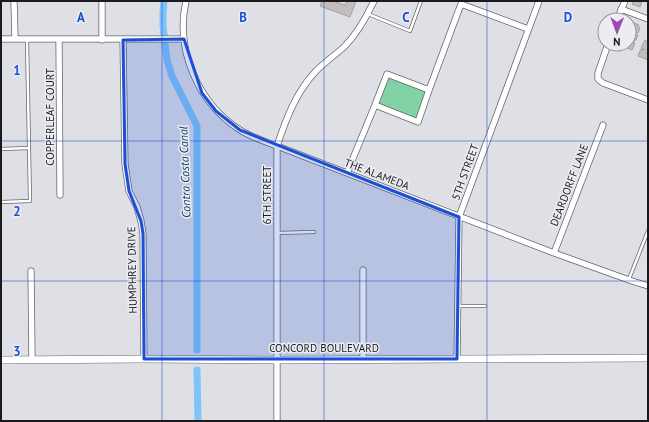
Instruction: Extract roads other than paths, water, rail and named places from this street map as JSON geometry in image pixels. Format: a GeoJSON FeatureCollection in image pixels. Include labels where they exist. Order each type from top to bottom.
{"type":"FeatureCollection","features":[{"type":"Feature","properties":{"kind":"street"},"geometry":{"type":"LineString","coordinates":[[14,1],[15,39]]}},
{"type":"Feature","properties":{"kind":"street"},"geometry":{"type":"LineString","coordinates":[[102,1],[102,40]]}},
{"type":"Feature","properties":{"kind":"street","name":"THE ALAMEDA"},"geometry":{"type":"LineString","coordinates":[[186,1],[183,21],[184,39],[186,51],[196,80],[202,93],[216,111],[240,130],[258,139],[459,217],[554,253],[648,286]]}},
{"type":"Feature","properties":{"kind":"street","name":"6TH STREET"},"geometry":{"type":"LineString","coordinates":[[278,421],[277,146],[283,126],[292,105],[302,89],[316,71],[345,46],[368,14],[374,1]]}},
{"type":"Feature","properties":{"kind":"street","name":"5TH STREET"},"geometry":{"type":"LineString","coordinates":[[457,359],[459,217],[539,1]]}},
{"type":"Feature","properties":{"kind":"street"},"geometry":{"type":"LineString","coordinates":[[620,12],[625,1]]}},
{"type":"Feature","properties":{"kind":"street"},"geometry":{"type":"LineString","coordinates":[[375,105],[418,122],[461,4],[528,29]]}},
{"type":"Feature","properties":{"kind":"street"},"geometry":{"type":"LineString","coordinates":[[621,9],[648,19]]}},
{"type":"Feature","properties":{"kind":"street"},"geometry":{"type":"LineString","coordinates":[[1,39],[184,39]]}},
{"type":"Feature","properties":{"kind":"street","name":"COPPERLEAF COURT"},"geometry":{"type":"LineString","coordinates":[[59,39],[60,195]]}},
{"type":"Feature","properties":{"kind":"street","name":"HUMPHREY DRIVE"},"geometry":{"type":"LineString","coordinates":[[123,40],[125,164],[129,191],[141,221],[142,234],[144,359]]}},
{"type":"Feature","properties":{"kind":"street"},"geometry":{"type":"LineString","coordinates":[[605,52],[598,73],[598,79],[603,84],[648,100]]}},
{"type":"Feature","properties":{"kind":"street"},"geometry":{"type":"LineString","coordinates":[[347,173],[387,74],[429,90]]}},
{"type":"Feature","properties":{"kind":"street","name":"DEARDORFF LANE"},"geometry":{"type":"LineString","coordinates":[[554,253],[603,125]]}},
{"type":"Feature","properties":{"kind":"street"},"geometry":{"type":"LineString","coordinates":[[363,270],[363,359]]}},
{"type":"Feature","properties":{"kind":"street"},"geometry":{"type":"LineString","coordinates":[[31,271],[32,360]]}},
{"type":"Feature","properties":{"kind":"street","name":"CONCORD BOULEVARD"},"geometry":{"type":"LineString","coordinates":[[1,360],[648,358]]}},
{"type":"Feature","properties":{"kind":"lane"},"geometry":{"type":"LineString","coordinates":[[368,14],[410,31],[421,1]]}},
{"type":"Feature","properties":{"kind":"lane"},"geometry":{"type":"LineString","coordinates":[[1,202],[30,201],[27,39]]}},
{"type":"Feature","properties":{"kind":"lane"},"geometry":{"type":"LineString","coordinates":[[1,149],[29,148]]}},
{"type":"Feature","properties":{"kind":"lane"},"geometry":{"type":"LineString","coordinates":[[629,280],[648,231]]}},
{"type":"Feature","properties":{"kind":"lane"},"geometry":{"type":"LineString","coordinates":[[277,233],[314,232]]}},
{"type":"Feature","properties":{"kind":"lane"},"geometry":{"type":"LineString","coordinates":[[458,306],[485,306]]}},
{"type":"Feature","properties":{"kind":"waterway","name":"Contra Costa Canal"},"geometry":{"type":"LineString","coordinates":[[164,1],[163,26],[167,60],[172,76],[197,126],[197,350]]}},
{"type":"Feature","properties":{"kind":"waterway","name":"Contra Costa Canal"},"geometry":{"type":"LineString","coordinates":[[197,370],[198,421]]}}]}
